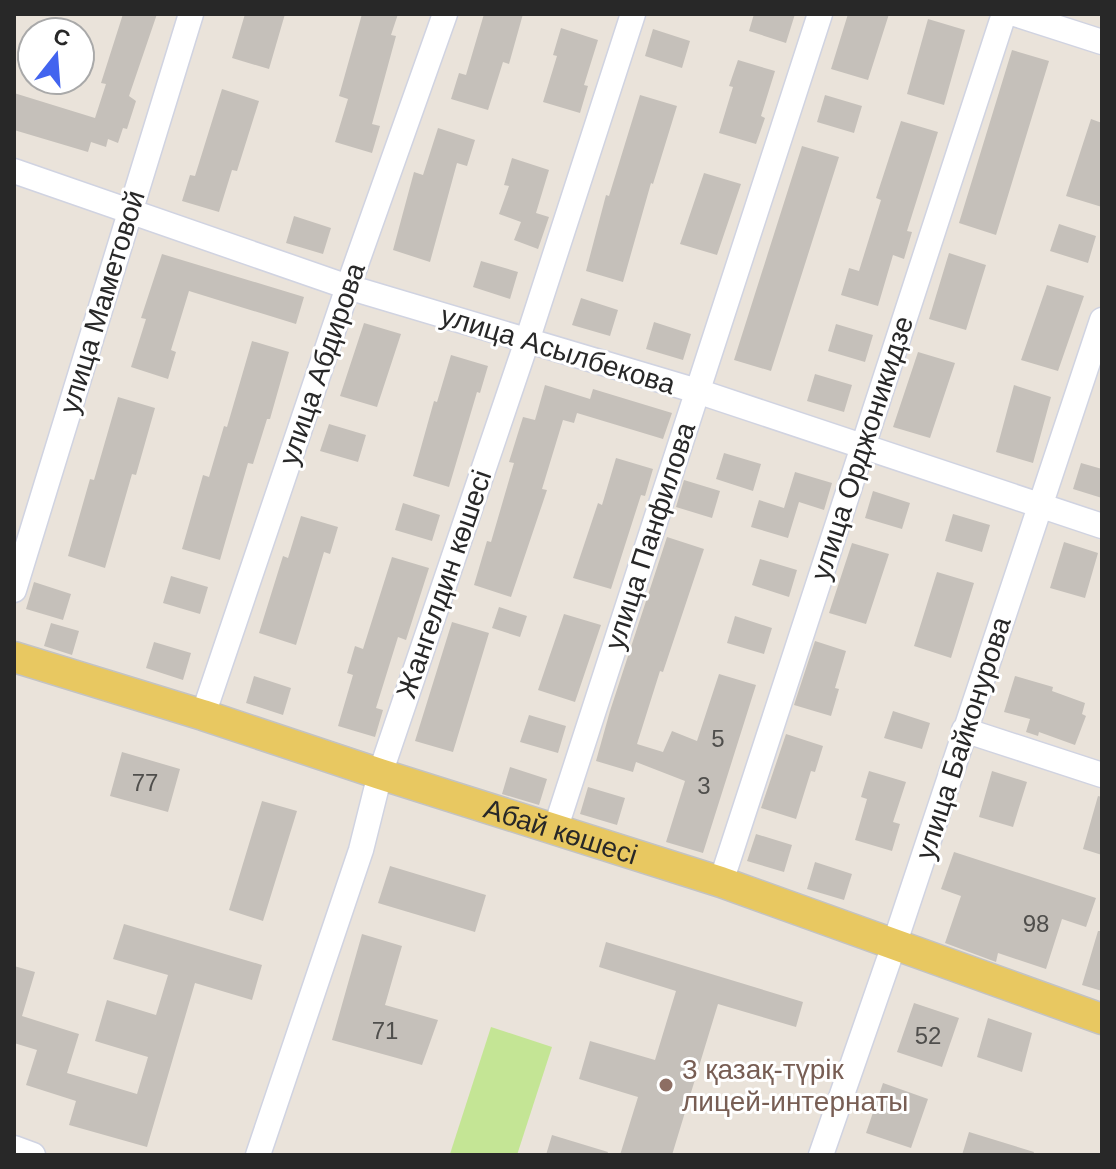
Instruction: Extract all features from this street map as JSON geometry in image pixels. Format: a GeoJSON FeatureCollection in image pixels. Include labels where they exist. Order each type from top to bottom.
{"type":"FeatureCollection","features":[{"type":"Feature","properties":{"kind":"main road","name":"Абай көшесі"},"geometry":{"type":"LineString","coordinates":[[14,657],[721,882],[895,942],[1102,1019]]}},
{"type":"Feature","properties":{"kind":"street","name":"улица Маметовой"},"geometry":{"type":"LineString","coordinates":[[14,590],[191,14]]}},
{"type":"Feature","properties":{"kind":"street","name":"улица Абдирова"},"geometry":{"type":"LineString","coordinates":[[203,715],[348,287],[445,14]]}},
{"type":"Feature","properties":{"kind":"street","name":"Жангелдин көшесі"},"geometry":{"type":"LineString","coordinates":[[258,1155],[361,850],[380,774],[527,341],[633,14]]}},
{"type":"Feature","properties":{"kind":"street","name":"улица Панфилова"},"geometry":{"type":"LineString","coordinates":[[555,830],[820,14]]}},
{"type":"Feature","properties":{"kind":"street","name":"улица Орджоникидзе"},"geometry":{"type":"LineString","coordinates":[[721,882],[1004,14]]}},
{"type":"Feature","properties":{"kind":"street"},"geometry":{"type":"LineString","coordinates":[[1015,14],[1102,42]]}},
{"type":"Feature","properties":{"kind":"street","name":"улица Асылбекова"},"geometry":{"type":"LineString","coordinates":[[14,171],[348,287],[697,391],[1102,526]]}},
{"type":"Feature","properties":{"kind":"street","name":"улица Байконурова"},"geometry":{"type":"LineString","coordinates":[[821,1155],[1102,320]]}},
{"type":"Feature","properties":{"kind":"street"},"geometry":{"type":"LineString","coordinates":[[964,730],[1102,775]]}},
{"type":"Feature","properties":{"kind":"street"},"geometry":{"type":"LineString","coordinates":[[14,1148],[32,1155]]}},
{"type":"Feature","properties":{"kind":"green space"},"geometry":{"type":"Polygon","coordinates":[[[491,1027],[552,1047],[517,1155],[453,1155],[450,1154],[491,1027]]]}},
{"type":"Feature","properties":{"kind":"building"},"geometry":{"type":"Polygon","coordinates":[[[123,14],[157,14],[129,96],[136,101],[127,129],[123,128],[118,143],[108,139],[106,147],[91,142],[88,152],[14,130],[14,93],[95,118],[106,84],[101,83],[123,14]]]}},
{"type":"Feature","properties":{"kind":"building"},"geometry":{"type":"Polygon","coordinates":[[[245,14],[285,14],[269,69],[232,58],[245,14]]]}},
{"type":"Feature","properties":{"kind":"building"},"geometry":{"type":"Polygon","coordinates":[[[362,14],[398,14],[391,35],[396,36],[372,124],[380,126],[372,153],[335,142],[348,99],[339,96],[362,14]]]}},
{"type":"Feature","properties":{"kind":"building"},"geometry":{"type":"Polygon","coordinates":[[[484,14],[523,14],[509,64],[503,62],[488,110],[451,99],[459,73],[466,75],[484,14]]]}},
{"type":"Feature","properties":{"kind":"building"},"geometry":{"type":"Polygon","coordinates":[[[754,14],[795,14],[786,43],[749,31],[754,14]]]}},
{"type":"Feature","properties":{"kind":"building"},"geometry":{"type":"Polygon","coordinates":[[[848,14],[889,14],[868,80],[831,69],[848,14]]]}},
{"type":"Feature","properties":{"kind":"building"},"geometry":{"type":"Polygon","coordinates":[[[928,19],[965,30],[944,105],[907,94],[928,19]]]}},
{"type":"Feature","properties":{"kind":"building"},"geometry":{"type":"Polygon","coordinates":[[[561,28],[598,40],[584,85],[588,86],[580,113],[543,102],[557,56],[553,55],[561,28]]]}},
{"type":"Feature","properties":{"kind":"building"},"geometry":{"type":"Polygon","coordinates":[[[653,29],[690,41],[682,68],[645,56],[653,29]]]}},
{"type":"Feature","properties":{"kind":"building"},"geometry":{"type":"Polygon","coordinates":[[[1012,50],[1049,61],[996,235],[959,223],[1012,50]]]}},
{"type":"Feature","properties":{"kind":"building"},"geometry":{"type":"Polygon","coordinates":[[[738,60],[775,71],[756,144],[719,133],[738,60]]]}},
{"type":"Feature","properties":{"kind":"building"},"geometry":{"type":"Polygon","coordinates":[[[222,89],[259,101],[237,171],[232,170],[219,212],[182,201],[190,175],[195,176],[222,89]]]}},
{"type":"Feature","properties":{"kind":"building"},"geometry":{"type":"Polygon","coordinates":[[[640,95],[677,106],[623,282],[586,271],[606,195],[609,196],[640,95]]]}},
{"type":"Feature","properties":{"kind":"building"},"geometry":{"type":"Polygon","coordinates":[[[825,95],[862,106],[854,133],[817,122],[825,95]]]}},
{"type":"Feature","properties":{"kind":"building"},"geometry":{"type":"Polygon","coordinates":[[[1091,119],[1102,123],[1102,207],[1066,196],[1091,119]]]}},
{"type":"Feature","properties":{"kind":"building"},"geometry":{"type":"Polygon","coordinates":[[[901,121],[938,132],[907,231],[912,232],[904,259],[893,255],[878,306],[841,295],[849,268],[859,271],[881,200],[876,198],[901,121]]]}},
{"type":"Feature","properties":{"kind":"building"},"geometry":{"type":"Polygon","coordinates":[[[438,128],[475,140],[467,166],[457,163],[430,262],[393,250],[414,172],[423,175],[438,128]]]}},
{"type":"Feature","properties":{"kind":"building"},"geometry":{"type":"Polygon","coordinates":[[[802,146],[839,157],[771,371],[734,360],[802,146]]]}},
{"type":"Feature","properties":{"kind":"building"},"geometry":{"type":"Polygon","coordinates":[[[512,158],[549,170],[536,213],[549,217],[538,249],[514,240],[521,222],[499,214],[509,186],[504,185],[512,158]]]}},
{"type":"Feature","properties":{"kind":"building"},"geometry":{"type":"Polygon","coordinates":[[[704,173],[741,184],[717,255],[680,244],[704,173]]]}},
{"type":"Feature","properties":{"kind":"building"},"geometry":{"type":"Polygon","coordinates":[[[294,216],[331,228],[323,254],[286,243],[294,216]]]}},
{"type":"Feature","properties":{"kind":"building"},"geometry":{"type":"Polygon","coordinates":[[[1059,224],[1096,236],[1088,263],[1050,251],[1059,224]]]}},
{"type":"Feature","properties":{"kind":"building"},"geometry":{"type":"Polygon","coordinates":[[[949,253],[986,265],[966,330],[929,319],[949,253]]]}},
{"type":"Feature","properties":{"kind":"building"},"geometry":{"type":"Polygon","coordinates":[[[162,254],[304,297],[296,324],[189,291],[171,350],[176,352],[168,379],[131,367],[146,319],[141,318],[162,254]]]}},
{"type":"Feature","properties":{"kind":"building"},"geometry":{"type":"Polygon","coordinates":[[[481,261],[518,272],[510,299],[473,287],[481,261]]]}},
{"type":"Feature","properties":{"kind":"building"},"geometry":{"type":"Polygon","coordinates":[[[1047,285],[1084,296],[1058,371],[1021,360],[1047,285]]]}},
{"type":"Feature","properties":{"kind":"building"},"geometry":{"type":"Polygon","coordinates":[[[581,298],[618,310],[610,336],[572,325],[581,298]]]}},
{"type":"Feature","properties":{"kind":"building"},"geometry":{"type":"Polygon","coordinates":[[[654,322],[691,334],[683,360],[646,349],[654,322]]]}},
{"type":"Feature","properties":{"kind":"building"},"geometry":{"type":"Polygon","coordinates":[[[364,323],[401,334],[377,407],[340,396],[364,323]]]}},
{"type":"Feature","properties":{"kind":"building"},"geometry":{"type":"Polygon","coordinates":[[[836,324],[873,335],[865,362],[828,351],[836,324]]]}},
{"type":"Feature","properties":{"kind":"building"},"geometry":{"type":"Polygon","coordinates":[[[252,341],[289,352],[270,419],[267,419],[253,464],[248,463],[220,560],[182,549],[203,475],[209,477],[224,426],[227,427],[252,341]]]}},
{"type":"Feature","properties":{"kind":"building"},"geometry":{"type":"Polygon","coordinates":[[[918,352],[955,363],[930,438],[893,427],[918,352]]]}},
{"type":"Feature","properties":{"kind":"building"},"geometry":{"type":"Polygon","coordinates":[[[451,355],[488,366],[480,393],[477,392],[449,487],[413,476],[434,401],[437,402],[451,355]]]}},
{"type":"Feature","properties":{"kind":"building"},"geometry":{"type":"Polygon","coordinates":[[[815,374],[852,385],[844,412],[807,401],[815,374]]]}},
{"type":"Feature","properties":{"kind":"building"},"geometry":{"type":"Polygon","coordinates":[[[545,385],[590,399],[593,389],[672,413],[663,439],[577,413],[574,423],[563,420],[542,489],[547,490],[511,597],[474,585],[487,541],[491,542],[514,463],[509,462],[523,417],[535,420],[545,385]]]}},
{"type":"Feature","properties":{"kind":"building"},"geometry":{"type":"Polygon","coordinates":[[[1014,385],[1051,397],[1033,463],[996,452],[1014,385]]]}},
{"type":"Feature","properties":{"kind":"building"},"geometry":{"type":"Polygon","coordinates":[[[118,397],[155,408],[105,568],[68,556],[118,397]]]}},
{"type":"Feature","properties":{"kind":"building"},"geometry":{"type":"Polygon","coordinates":[[[329,424],[366,435],[358,462],[320,451],[329,424]]]}},
{"type":"Feature","properties":{"kind":"building"},"geometry":{"type":"Polygon","coordinates":[[[724,453],[761,464],[753,491],[716,479],[724,453]]]}},
{"type":"Feature","properties":{"kind":"building"},"geometry":{"type":"Polygon","coordinates":[[[616,458],[653,469],[645,496],[641,495],[611,589],[573,578],[598,503],[602,505],[616,458]]]}},
{"type":"Feature","properties":{"kind":"building"},"geometry":{"type":"Polygon","coordinates":[[[1081,463],[1102,469],[1102,498],[1073,489],[1081,463]]]}},
{"type":"Feature","properties":{"kind":"building"},"geometry":{"type":"Polygon","coordinates":[[[795,472],[832,483],[824,510],[799,502],[788,538],[751,527],[759,500],[784,508],[795,472]]]}},
{"type":"Feature","properties":{"kind":"building"},"geometry":{"type":"Polygon","coordinates":[[[684,480],[720,491],[712,518],[676,507],[684,480]]]}},
{"type":"Feature","properties":{"kind":"building"},"geometry":{"type":"Polygon","coordinates":[[[873,491],[910,503],[902,529],[865,518],[873,491]]]}},
{"type":"Feature","properties":{"kind":"building"},"geometry":{"type":"Polygon","coordinates":[[[403,503],[440,515],[432,541],[395,530],[403,503]]]}},
{"type":"Feature","properties":{"kind":"building"},"geometry":{"type":"Polygon","coordinates":[[[953,514],[990,525],[982,552],[945,541],[953,514]]]}},
{"type":"Feature","properties":{"kind":"building"},"geometry":{"type":"Polygon","coordinates":[[[301,516],[338,527],[330,554],[324,552],[296,645],[259,633],[283,556],[288,558],[301,516]]]}},
{"type":"Feature","properties":{"kind":"building"},"geometry":{"type":"Polygon","coordinates":[[[667,537],[704,549],[637,744],[663,752],[672,731],[697,741],[719,674],[756,685],[703,853],[666,842],[685,781],[636,762],[633,772],[596,761],[667,537]]]}},
{"type":"Feature","properties":{"kind":"building"},"geometry":{"type":"Polygon","coordinates":[[[1064,542],[1098,553],[1085,598],[1050,588],[1064,542]]]}},
{"type":"Feature","properties":{"kind":"building"},"geometry":{"type":"Polygon","coordinates":[[[852,543],[889,554],[866,624],[829,613],[852,543]]]}},
{"type":"Feature","properties":{"kind":"building"},"geometry":{"type":"Polygon","coordinates":[[[392,557],[429,568],[406,640],[398,637],[376,708],[383,710],[375,737],[338,726],[353,675],[347,673],[355,646],[363,649],[392,557]]]}},
{"type":"Feature","properties":{"kind":"building"},"geometry":{"type":"Polygon","coordinates":[[[760,559],[797,570],[789,597],[752,585],[760,559]]]}},
{"type":"Feature","properties":{"kind":"building"},"geometry":{"type":"Polygon","coordinates":[[[937,572],[974,583],[951,658],[914,646],[937,572]]]}},
{"type":"Feature","properties":{"kind":"building"},"geometry":{"type":"Polygon","coordinates":[[[171,576],[208,587],[200,614],[163,603],[171,576]]]}},
{"type":"Feature","properties":{"kind":"building"},"geometry":{"type":"Polygon","coordinates":[[[34,582],[71,594],[63,620],[26,609],[34,582]]]}},
{"type":"Feature","properties":{"kind":"building"},"geometry":{"type":"Polygon","coordinates":[[[499,607],[527,616],[520,637],[492,628],[499,607]]]}},
{"type":"Feature","properties":{"kind":"building"},"geometry":{"type":"Polygon","coordinates":[[[564,614],[601,625],[575,702],[538,690],[564,614]]]}},
{"type":"Feature","properties":{"kind":"building"},"geometry":{"type":"Polygon","coordinates":[[[735,616],[772,628],[764,654],[727,643],[735,616]]]}},
{"type":"Feature","properties":{"kind":"building"},"geometry":{"type":"Polygon","coordinates":[[[452,622],[489,633],[453,752],[415,741],[452,622]]]}},
{"type":"Feature","properties":{"kind":"building"},"geometry":{"type":"Polygon","coordinates":[[[51,623],[79,631],[72,655],[44,646],[51,623]]]}},
{"type":"Feature","properties":{"kind":"building"},"geometry":{"type":"Polygon","coordinates":[[[815,641],[846,651],[831,716],[794,705],[815,641]]]}},
{"type":"Feature","properties":{"kind":"building"},"geometry":{"type":"Polygon","coordinates":[[[154,642],[191,653],[183,680],[146,668],[154,642]]]}},
{"type":"Feature","properties":{"kind":"building"},"geometry":{"type":"Polygon","coordinates":[[[254,676],[291,688],[283,715],[246,703],[254,676]]]}},
{"type":"Feature","properties":{"kind":"building"},"geometry":{"type":"Polygon","coordinates":[[[1015,676],[1053,687],[1052,691],[1085,703],[1082,714],[1086,716],[1075,745],[1039,732],[1038,736],[1026,732],[1030,719],[1004,712],[1015,676]]]}},
{"type":"Feature","properties":{"kind":"building"},"geometry":{"type":"Polygon","coordinates":[[[893,711],[930,723],[922,749],[884,738],[893,711]]]}},
{"type":"Feature","properties":{"kind":"building"},"geometry":{"type":"Polygon","coordinates":[[[529,715],[566,726],[558,753],[520,742],[529,715]]]}},
{"type":"Feature","properties":{"kind":"building"},"geometry":{"type":"Polygon","coordinates":[[[786,734],[823,746],[815,772],[811,771],[796,819],[761,808],[786,734]]]}},
{"type":"Feature","properties":{"kind":"building"},"geometry":{"type":"Polygon","coordinates":[[[122,752],[180,769],[168,812],[110,796],[122,752]]]}},
{"type":"Feature","properties":{"kind":"building"},"geometry":{"type":"Polygon","coordinates":[[[510,767],[547,779],[539,805],[502,794],[510,767]]]}},
{"type":"Feature","properties":{"kind":"building"},"geometry":{"type":"Polygon","coordinates":[[[869,771],[906,782],[893,822],[900,824],[892,851],[855,840],[867,799],[861,797],[869,771]]]}},
{"type":"Feature","properties":{"kind":"building"},"geometry":{"type":"Polygon","coordinates":[[[992,771],[1027,782],[1013,827],[979,817],[992,771]]]}},
{"type":"Feature","properties":{"kind":"building"},"geometry":{"type":"Polygon","coordinates":[[[588,787],[625,798],[617,825],[580,814],[588,787]]]}},
{"type":"Feature","properties":{"kind":"building"},"geometry":{"type":"Polygon","coordinates":[[[1098,796],[1102,797],[1102,855],[1083,849],[1098,796]]]}},
{"type":"Feature","properties":{"kind":"building"},"geometry":{"type":"Polygon","coordinates":[[[262,801],[297,811],[263,921],[229,910],[262,801]]]}},
{"type":"Feature","properties":{"kind":"building"},"geometry":{"type":"Polygon","coordinates":[[[756,834],[792,845],[784,872],[747,861],[756,834]]]}},
{"type":"Feature","properties":{"kind":"building"},"geometry":{"type":"Polygon","coordinates":[[[954,852],[1096,898],[1086,927],[1062,919],[1046,969],[998,953],[996,962],[945,943],[961,896],[941,889],[954,852]]]}},
{"type":"Feature","properties":{"kind":"building"},"geometry":{"type":"Polygon","coordinates":[[[815,862],[852,874],[844,900],[807,889],[815,862]]]}},
{"type":"Feature","properties":{"kind":"building"},"geometry":{"type":"Polygon","coordinates":[[[390,866],[486,895],[475,932],[378,903],[390,866]]]}},
{"type":"Feature","properties":{"kind":"building"},"geometry":{"type":"Polygon","coordinates":[[[124,924],[262,965],[252,1000],[195,983],[147,1147],[69,1125],[76,1101],[26,1085],[37,1050],[14,1043],[14,966],[35,972],[22,1016],[79,1034],[67,1073],[137,1094],[148,1057],[95,1041],[107,1000],[156,1015],[168,975],[113,959],[124,924]]]}},
{"type":"Feature","properties":{"kind":"building"},"geometry":{"type":"Polygon","coordinates":[[[1098,931],[1102,931],[1102,991],[1082,985],[1098,931]]]}},
{"type":"Feature","properties":{"kind":"building"},"geometry":{"type":"Polygon","coordinates":[[[362,934],[402,946],[385,1005],[438,1020],[422,1065],[332,1040],[362,934]]]}},
{"type":"Feature","properties":{"kind":"building"},"geometry":{"type":"Polygon","coordinates":[[[606,942],[803,1002],[796,1027],[718,1004],[672,1155],[620,1155],[638,1097],[579,1079],[590,1041],[655,1060],[676,991],[599,967],[606,942]]]}},
{"type":"Feature","properties":{"kind":"building"},"geometry":{"type":"Polygon","coordinates":[[[914,1003],[959,1018],[942,1067],[897,1052],[914,1003]]]}},
{"type":"Feature","properties":{"kind":"building"},"geometry":{"type":"Polygon","coordinates":[[[988,1018],[1032,1033],[1022,1072],[977,1057],[988,1018]]]}},
{"type":"Feature","properties":{"kind":"building"},"geometry":{"type":"Polygon","coordinates":[[[883,1083],[928,1099],[911,1148],[866,1133],[883,1083]]]}},
{"type":"Feature","properties":{"kind":"building"},"geometry":{"type":"Polygon","coordinates":[[[969,1132],[1034,1152],[1033,1155],[962,1155],[969,1132]]]}},
{"type":"Feature","properties":{"kind":"building"},"geometry":{"type":"Polygon","coordinates":[[[552,1135],[608,1152],[607,1155],[546,1155],[552,1135]]]}},
{"type":"Feature","properties":{"kind":"place","name":"3 қазақ-түрік лицей-интернаты"},"geometry":{"type":"Point","coordinates":[666,1085]}}]}
